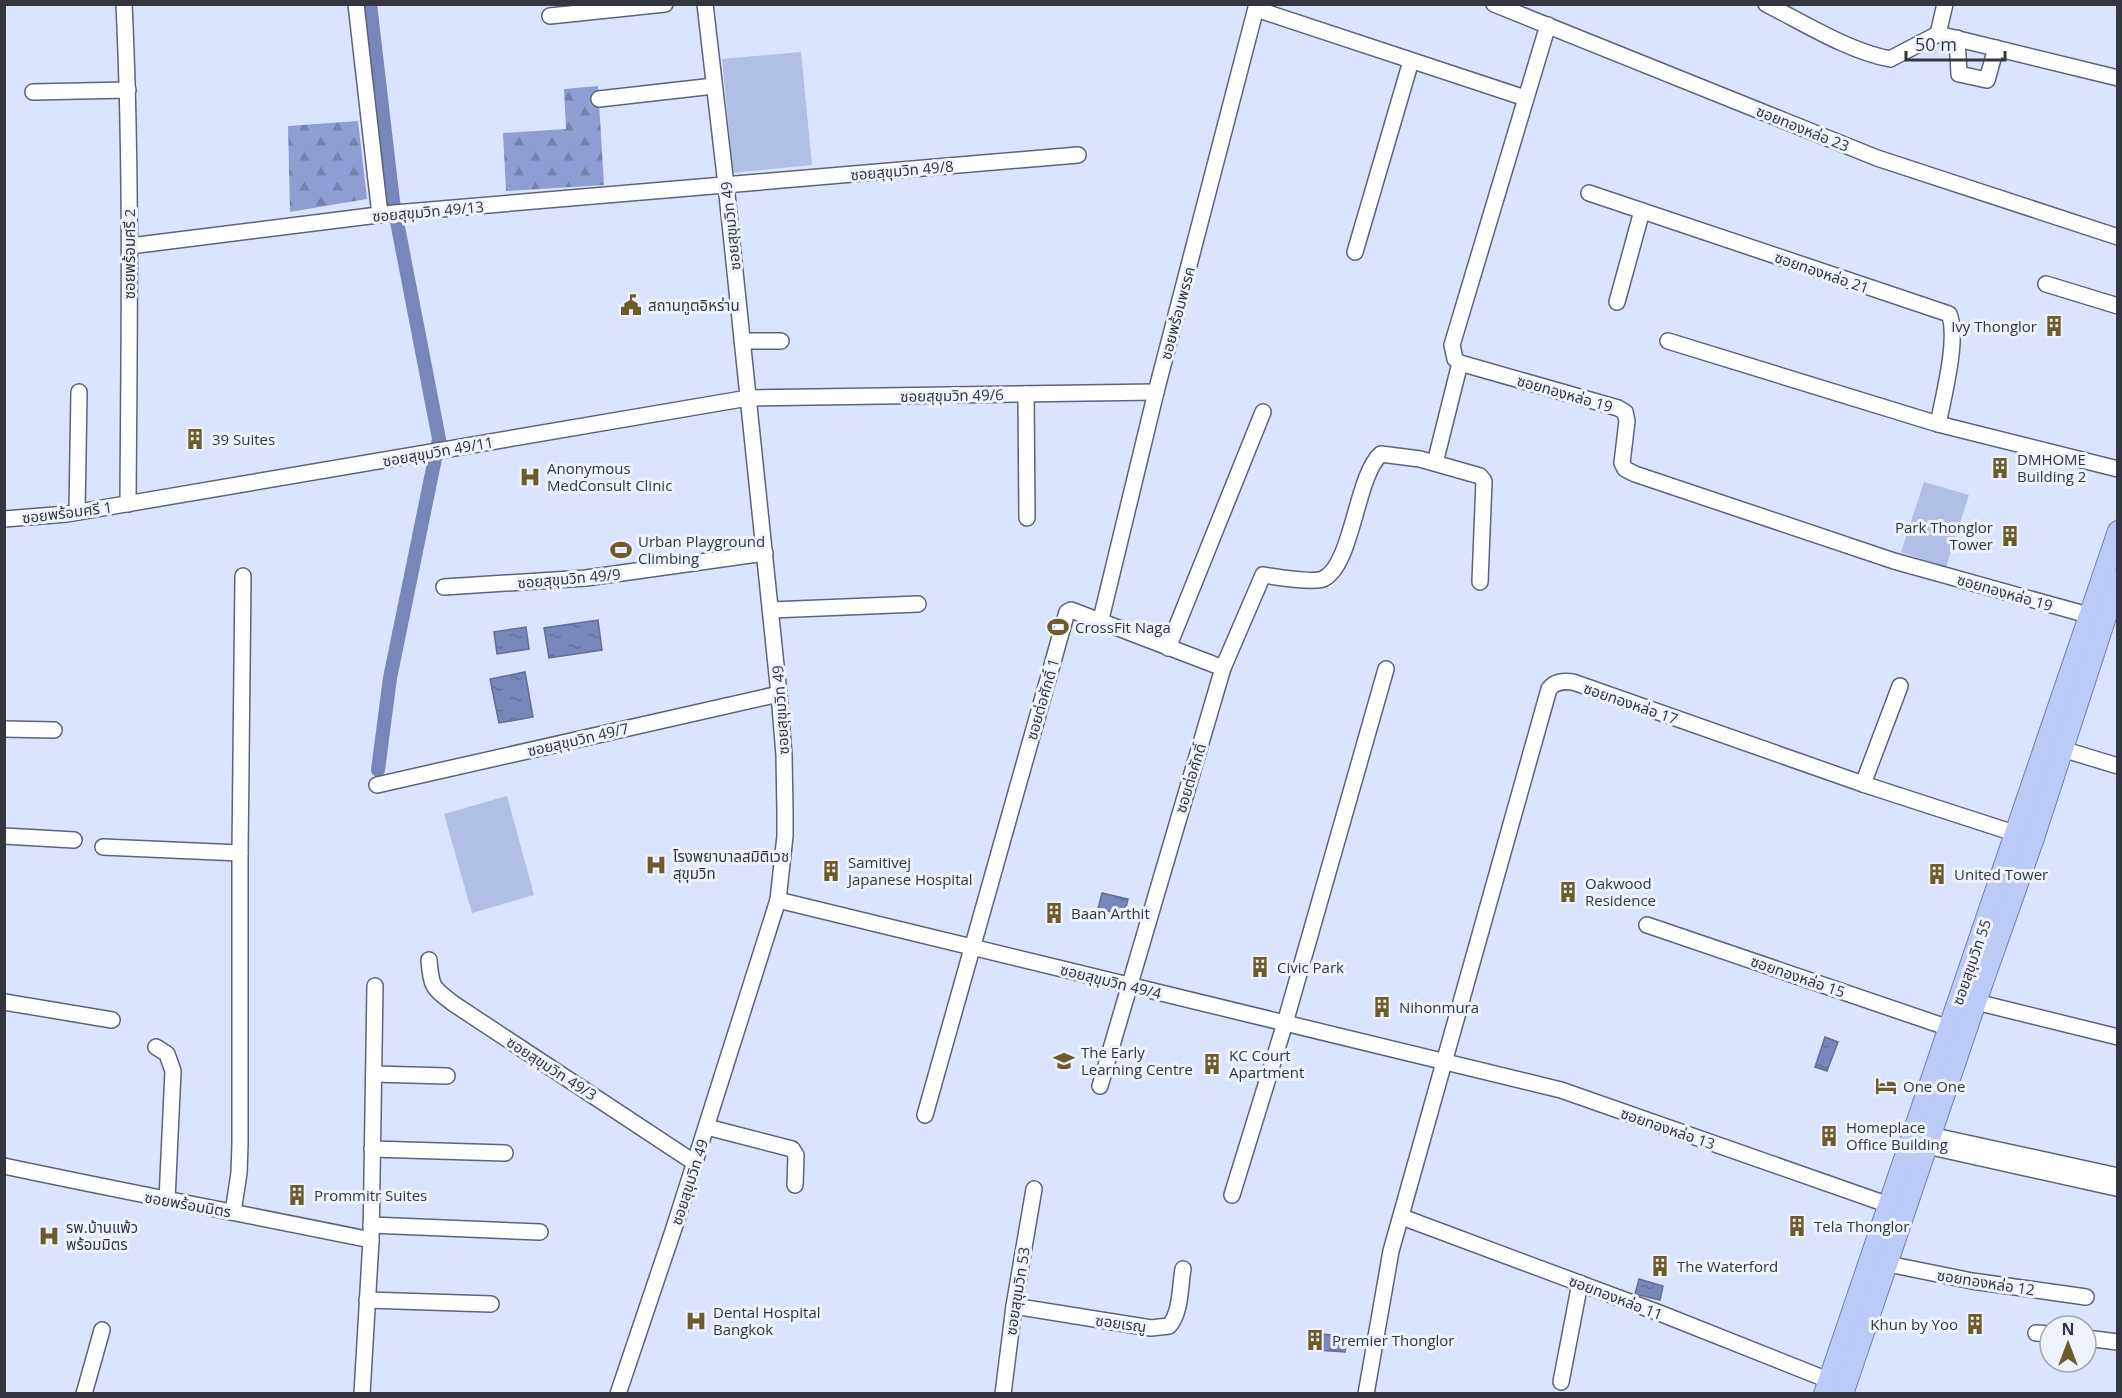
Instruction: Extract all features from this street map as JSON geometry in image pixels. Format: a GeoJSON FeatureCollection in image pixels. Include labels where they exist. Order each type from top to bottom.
{"type":"FeatureCollection","features":[{"type":"Feature","properties":{"kind":"main road","name":"ซอยสุขุมวิท 55"},"geometry":{"type":"LineString","coordinates":[[1834,1390],[1957,1031],[2014,833],[2053,746],[2096,617],[2118,531]]}},
{"type":"Feature","properties":{"kind":"main road","name":"ซอยสุขุมวิท 55"},"geometry":{"type":"LineString","coordinates":[[2096,617],[2118,580]]}},
{"type":"Feature","properties":{"kind":"main road","name":"ซอยสุขุมวิท 55"},"geometry":{"type":"LineString","coordinates":[[1967,999],[2034,838],[2053,746]]}},
{"type":"Feature","properties":{"kind":"main road"},"geometry":{"type":"LineString","coordinates":[[2014,833],[2034,838]]}},
{"type":"Feature","properties":{"kind":"main road","name":"ซอยสุขุมวิท 55"},"geometry":{"type":"LineString","coordinates":[[1834,1390],[1888,1263],[1897,1207],[1928,1140],[1957,1031]]}},
{"type":"Feature","properties":{"kind":"street","name":"ซอยพร้อมศรี 2"},"geometry":{"type":"LineString","coordinates":[[124,4],[128,90],[130,246],[129,504]]}},
{"type":"Feature","properties":{"kind":"street"},"geometry":{"type":"LineString","coordinates":[[356,4],[380,215]]}},
{"type":"Feature","properties":{"kind":"street"},"geometry":{"type":"LineString","coordinates":[[550,16],[665,4]]}},
{"type":"Feature","properties":{"kind":"street","name":"ซอยสุขุมวิท 49"},"geometry":{"type":"LineString","coordinates":[[618,1394],[695,1163],[778,900],[784,836],[785,812],[779,694],[705,4]]}},
{"type":"Feature","properties":{"kind":"street","name":"ซอยทองหล่อ 23"},"geometry":{"type":"LineString","coordinates":[[1494,4],[1876,158],[2118,237]]}},
{"type":"Feature","properties":{"kind":"street"},"geometry":{"type":"LineString","coordinates":[[1766,4],[1847,44],[1890,59],[1938,34],[2118,78]]}},
{"type":"Feature","properties":{"kind":"street"},"geometry":{"type":"LineString","coordinates":[[1938,34],[1945,4]]}},
{"type":"Feature","properties":{"kind":"street"},"geometry":{"type":"LineString","coordinates":[[1257,7],[1525,98]]}},
{"type":"Feature","properties":{"kind":"street","name":"ซอยพร้อมพรรค"},"geometry":{"type":"LineString","coordinates":[[1100,623],[1156,392],[1257,7]]}},
{"type":"Feature","properties":{"kind":"street"},"geometry":{"type":"LineString","coordinates":[[1480,582],[1484,481],[1480,476],[1435,463],[1460,363],[1453,355],[1452,345],[1548,25]]}},
{"type":"Feature","properties":{"kind":"street"},"geometry":{"type":"LineString","coordinates":[[1957,38],[1959,74],[1987,80],[1996,48]]}},
{"type":"Feature","properties":{"kind":"street"},"geometry":{"type":"LineString","coordinates":[[1355,252],[1411,61]]}},
{"type":"Feature","properties":{"kind":"street"},"geometry":{"type":"LineString","coordinates":[[599,99],[714,86]]}},
{"type":"Feature","properties":{"kind":"street"},"geometry":{"type":"LineString","coordinates":[[33,92],[128,90]]}},
{"type":"Feature","properties":{"kind":"street","name":"ซอยสุขุมวิท 49/8"},"geometry":{"type":"LineString","coordinates":[[726,185],[1078,155]]}},
{"type":"Feature","properties":{"kind":"street","name":"ซอยสุขุมวิท 49/13"},"geometry":{"type":"LineString","coordinates":[[130,246],[380,215],[726,185]]}},
{"type":"Feature","properties":{"kind":"street","name":"ซอยทองหล่อ 21"},"geometry":{"type":"LineString","coordinates":[[1589,193],[1948,315],[1952,323],[1951,353],[1938,424]]}},
{"type":"Feature","properties":{"kind":"street"},"geometry":{"type":"LineString","coordinates":[[1617,302],[1642,211]]}},
{"type":"Feature","properties":{"kind":"street"},"geometry":{"type":"LineString","coordinates":[[2046,284],[2118,306]]}},
{"type":"Feature","properties":{"kind":"street"},"geometry":{"type":"LineString","coordinates":[[742,341],[781,341]]}},
{"type":"Feature","properties":{"kind":"street"},"geometry":{"type":"LineString","coordinates":[[1668,341],[1938,424],[2118,469]]}},
{"type":"Feature","properties":{"kind":"street","name":"ซอยทองหล่อ 19"},"geometry":{"type":"LineString","coordinates":[[1460,363],[1618,408],[1625,412],[1627,421],[1622,463],[1625,469],[1635,474],[1894,561],[2096,617]]}},
{"type":"Feature","properties":{"kind":"street"},"geometry":{"type":"LineString","coordinates":[[77,512],[79,392]]}},
{"type":"Feature","properties":{"kind":"street","name":"ซอยสุขุมวิท 49/6"},"geometry":{"type":"LineString","coordinates":[[748,398],[1156,392]]}},
{"type":"Feature","properties":{"kind":"street"},"geometry":{"type":"LineString","coordinates":[[1026,394],[1027,518]]}},
{"type":"Feature","properties":{"kind":"street","name":"ซอยสุขุมวิท 49/11"},"geometry":{"type":"LineString","coordinates":[[129,504],[748,398]]}},
{"type":"Feature","properties":{"kind":"street"},"geometry":{"type":"LineString","coordinates":[[1168,648],[1263,412]]}},
{"type":"Feature","properties":{"kind":"street","name":"ซอยต่อศักดิ์"},"geometry":{"type":"LineString","coordinates":[[1100,1086],[1223,668],[1263,575],[1293,579],[1322,579],[1332,571],[1354,520],[1369,473],[1375,460],[1381,454],[1435,463]]}},
{"type":"Feature","properties":{"kind":"street","name":"ซอยพร้อมศรี 1"},"geometry":{"type":"LineString","coordinates":[[4,519],[129,504]]}},
{"type":"Feature","properties":{"kind":"street","name":"ซอยสุขุมวิท 49/9"},"geometry":{"type":"LineString","coordinates":[[444,587],[586,578],[765,553]]}},
{"type":"Feature","properties":{"kind":"street"},"geometry":{"type":"LineString","coordinates":[[233,1212],[239,1173],[240,1144],[243,576]]}},
{"type":"Feature","properties":{"kind":"street"},"geometry":{"type":"LineString","coordinates":[[771,610],[918,604]]}},
{"type":"Feature","properties":{"kind":"street","name":"ซอยต่อศักดิ์ 1"},"geometry":{"type":"LineString","coordinates":[[972,947],[1066,615],[1071,610],[1100,623],[1223,668]]}},
{"type":"Feature","properties":{"kind":"street"},"geometry":{"type":"LineString","coordinates":[[1232,1195],[1285,1023],[1386,669]]}},
{"type":"Feature","properties":{"kind":"street","name":"ซอยทองหล่อ 17"},"geometry":{"type":"LineString","coordinates":[[1444,1062],[1546,701],[1553,685],[1565,681],[1573,682],[1863,784],[2014,833]]}},
{"type":"Feature","properties":{"kind":"street"},"geometry":{"type":"LineString","coordinates":[[1863,784],[1900,686]]}},
{"type":"Feature","properties":{"kind":"street","name":"ซอยสุขุมวิท 49/7"},"geometry":{"type":"LineString","coordinates":[[377,785],[779,694]]}},
{"type":"Feature","properties":{"kind":"street"},"geometry":{"type":"LineString","coordinates":[[4,729],[54,730]]}},
{"type":"Feature","properties":{"kind":"street"},"geometry":{"type":"LineString","coordinates":[[2053,746],[2118,766]]}},
{"type":"Feature","properties":{"kind":"street"},"geometry":{"type":"LineString","coordinates":[[4,836],[74,840]]}},
{"type":"Feature","properties":{"kind":"street"},"geometry":{"type":"LineString","coordinates":[[104,847],[240,853]]}},
{"type":"Feature","properties":{"kind":"street","name":"ซอยสุขุมวิท 49/4"},"geometry":{"type":"LineString","coordinates":[[778,900],[1444,1062]]}},
{"type":"Feature","properties":{"kind":"street","name":"ซอยทองหล่อ 15"},"geometry":{"type":"LineString","coordinates":[[1647,926],[1957,1031]]}},
{"type":"Feature","properties":{"kind":"street"},"geometry":{"type":"LineString","coordinates":[[925,1115],[972,947]]}},
{"type":"Feature","properties":{"kind":"street","name":"ซอยสุขุมวิท 49/3"},"geometry":{"type":"LineString","coordinates":[[429,960],[430,979],[435,989],[454,1004],[695,1163]]}},
{"type":"Feature","properties":{"kind":"street"},"geometry":{"type":"LineString","coordinates":[[362,1394],[371,1233],[375,986]]}},
{"type":"Feature","properties":{"kind":"street"},"geometry":{"type":"LineString","coordinates":[[1967,999],[2118,1037]]}},
{"type":"Feature","properties":{"kind":"street"},"geometry":{"type":"LineString","coordinates":[[4,1002],[112,1020]]}},
{"type":"Feature","properties":{"kind":"street"},"geometry":{"type":"LineString","coordinates":[[156,1047],[167,1054],[173,1071],[167,1200]]}},
{"type":"Feature","properties":{"kind":"street"},"geometry":{"type":"LineString","coordinates":[[1366,1394],[1391,1251],[1444,1062]]}},
{"type":"Feature","properties":{"kind":"street","name":"ซอยทองหล่อ 13"},"geometry":{"type":"LineString","coordinates":[[1444,1062],[1573,1094],[1897,1207]]}},
{"type":"Feature","properties":{"kind":"street"},"geometry":{"type":"LineString","coordinates":[[374,1074],[447,1076]]}},
{"type":"Feature","properties":{"kind":"street"},"geometry":{"type":"LineString","coordinates":[[706,1127],[795,1151],[795,1185]]}},
{"type":"Feature","properties":{"kind":"street"},"geometry":{"type":"LineString","coordinates":[[1928,1140],[2117,1182]]}},
{"type":"Feature","properties":{"kind":"street"},"geometry":{"type":"LineString","coordinates":[[372,1149],[505,1153]]}},
{"type":"Feature","properties":{"kind":"street","name":"ซอยพร้อมมิตร"},"geometry":{"type":"LineString","coordinates":[[4,1166],[167,1200],[371,1233],[540,1232]]}},
{"type":"Feature","properties":{"kind":"street","name":"ซอยสุขุมวิท 53"},"geometry":{"type":"LineString","coordinates":[[1003,1394],[1014,1306],[1034,1190]]}},
{"type":"Feature","properties":{"kind":"street","name":"ซอยทองหล่อ 11"},"geometry":{"type":"LineString","coordinates":[[1402,1217],[1580,1283],[1834,1390]]}},
{"type":"Feature","properties":{"kind":"street","name":"ซอยทองหล่อ 12"},"geometry":{"type":"LineString","coordinates":[[1888,1263],[1972,1281],[2086,1297]]}},
{"type":"Feature","properties":{"kind":"street","name":"ซอยเรณู"},"geometry":{"type":"LineString","coordinates":[[1014,1306],[1151,1328],[1169,1326],[1176,1314],[1183,1269]]}},
{"type":"Feature","properties":{"kind":"street"},"geometry":{"type":"LineString","coordinates":[[1561,1382],[1580,1283]]}},
{"type":"Feature","properties":{"kind":"street"},"geometry":{"type":"LineString","coordinates":[[367,1300],[491,1304]]}},
{"type":"Feature","properties":{"kind":"street"},"geometry":{"type":"LineString","coordinates":[[84,1394],[102,1330]]}},
{"type":"Feature","properties":{"kind":"street"},"geometry":{"type":"LineString","coordinates":[[2098,1340],[2118,1342]]}},
{"type":"Feature","properties":{"kind":"shaded area"},"geometry":{"type":"Polygon","coordinates":[[[801,52],[812,165],[733,173],[722,59],[801,52]]]}},
{"type":"Feature","properties":{"kind":"shaded area"},"geometry":{"type":"Polygon","coordinates":[[[1924,482],[1969,495],[1946,567],[1901,552],[1924,482]]]}},
{"type":"Feature","properties":{"kind":"shaded area"},"geometry":{"type":"Polygon","coordinates":[[[507,796],[534,895],[472,913],[444,814],[507,796]]]}},
{"type":"Feature","properties":{"kind":"green space"},"geometry":{"type":"Polygon","coordinates":[[[598,86],[604,185],[506,191],[503,133],[566,129],[564,89],[598,86]]]}},
{"type":"Feature","properties":{"kind":"green space"},"geometry":{"type":"Polygon","coordinates":[[[358,121],[367,199],[290,212],[288,126],[358,121]]]}},
{"type":"Feature","properties":{"kind":"water"},"geometry":{"type":"Polygon","coordinates":[[[598,620],[602,650],[549,658],[544,628],[598,620]]]}},
{"type":"Feature","properties":{"kind":"water"},"geometry":{"type":"Polygon","coordinates":[[[526,627],[529,649],[497,654],[494,632],[526,627]]]}},
{"type":"Feature","properties":{"kind":"water"},"geometry":{"type":"Polygon","coordinates":[[[525,672],[533,717],[499,723],[490,679],[525,672]]]}},
{"type":"Feature","properties":{"kind":"water"},"geometry":{"type":"Polygon","coordinates":[[[1102,893],[1128,899],[1124,915],[1098,909],[1102,893]]]}},
{"type":"Feature","properties":{"kind":"water"},"geometry":{"type":"Polygon","coordinates":[[[1825,1037],[1838,1042],[1827,1071],[1815,1067],[1825,1037]]]}},
{"type":"Feature","properties":{"kind":"water"},"geometry":{"type":"Polygon","coordinates":[[[1639,1279],[1663,1286],[1660,1300],[1635,1294],[1639,1279]]]}},
{"type":"Feature","properties":{"kind":"water"},"geometry":{"type":"Polygon","coordinates":[[[1319,1334],[1347,1336],[1345,1352],[1317,1350],[1319,1334]]]}},
{"type":"Feature","properties":{"kind":"waterway"},"geometry":{"type":"LineString","coordinates":[[370,4],[393,201],[439,439],[390,678],[378,770]]}},
{"type":"Feature","properties":{"kind":"place","name":"สถานทูตอิหร่าน"},"geometry":{"type":"Point","coordinates":[631,305]}},
{"type":"Feature","properties":{"kind":"place","name":"Ivy Thonglor"},"geometry":{"type":"Point","coordinates":[2054,326]}},
{"type":"Feature","properties":{"kind":"place","name":"39 Suites"},"geometry":{"type":"Point","coordinates":[195,439]}},
{"type":"Feature","properties":{"kind":"place","name":"DMHOME Building 2"},"geometry":{"type":"Point","coordinates":[2000,468]}},
{"type":"Feature","properties":{"kind":"place","name":"Anonymous MedConsult Clinic"},"geometry":{"type":"Point","coordinates":[530,477]}},
{"type":"Feature","properties":{"kind":"place","name":"Park Thonglor Tower"},"geometry":{"type":"Point","coordinates":[2010,536]}},
{"type":"Feature","properties":{"kind":"place","name":"Urban Playground Climbing"},"geometry":{"type":"Point","coordinates":[621,550]}},
{"type":"Feature","properties":{"kind":"place","name":"CrossFit Naga"},"geometry":{"type":"Point","coordinates":[1058,627]}},
{"type":"Feature","properties":{"kind":"place","name":"โรงพยาบาลสมิติเวช สุขุมวิท"},"geometry":{"type":"Point","coordinates":[656,865]}},
{"type":"Feature","properties":{"kind":"place","name":"Samitivej Japanese Hospital"},"geometry":{"type":"Point","coordinates":[831,871]}},
{"type":"Feature","properties":{"kind":"place","name":"United Tower"},"geometry":{"type":"Point","coordinates":[1937,874]}},
{"type":"Feature","properties":{"kind":"place","name":"Oakwood Residence"},"geometry":{"type":"Point","coordinates":[1568,892]}},
{"type":"Feature","properties":{"kind":"place","name":"Baan Arthit"},"geometry":{"type":"Point","coordinates":[1054,913]}},
{"type":"Feature","properties":{"kind":"place","name":"Civic Park"},"geometry":{"type":"Point","coordinates":[1260,967]}},
{"type":"Feature","properties":{"kind":"place","name":"Nihonmura"},"geometry":{"type":"Point","coordinates":[1382,1007]}},
{"type":"Feature","properties":{"kind":"place","name":"The Early Learning Centre"},"geometry":{"type":"Point","coordinates":[1064,1061]}},
{"type":"Feature","properties":{"kind":"place","name":"KC Court Apartment"},"geometry":{"type":"Point","coordinates":[1212,1064]}},
{"type":"Feature","properties":{"kind":"place","name":"One One"},"geometry":{"type":"Point","coordinates":[1886,1086]}},
{"type":"Feature","properties":{"kind":"place","name":"Homeplace Office Building"},"geometry":{"type":"Point","coordinates":[1829,1136]}},
{"type":"Feature","properties":{"kind":"place","name":"Prommitr Suites"},"geometry":{"type":"Point","coordinates":[297,1195]}},
{"type":"Feature","properties":{"kind":"place","name":"Tela Thonglor"},"geometry":{"type":"Point","coordinates":[1797,1226]}},
{"type":"Feature","properties":{"kind":"place","name":"รพ.บ้านแพ้ว พร้อมมิตร"},"geometry":{"type":"Point","coordinates":[49,1236]}},
{"type":"Feature","properties":{"kind":"place","name":"The Waterford"},"geometry":{"type":"Point","coordinates":[1660,1266]}},
{"type":"Feature","properties":{"kind":"place","name":"Dental Hospital Bangkok"},"geometry":{"type":"Point","coordinates":[696,1321]}},
{"type":"Feature","properties":{"kind":"place","name":"Khun by Yoo"},"geometry":{"type":"Point","coordinates":[1975,1324]}},
{"type":"Feature","properties":{"kind":"place","name":"Premier Thonglor"},"geometry":{"type":"Point","coordinates":[1315,1340]}}]}
